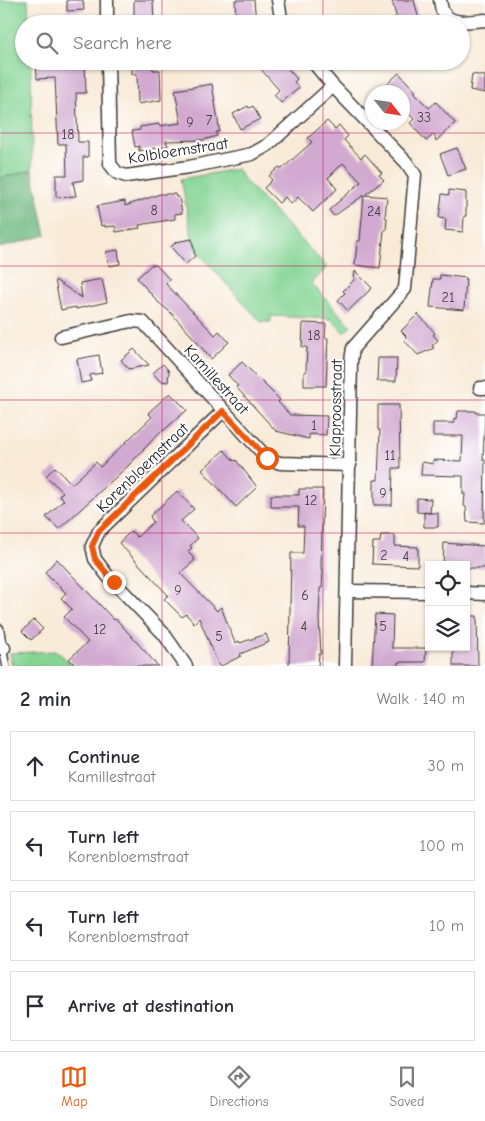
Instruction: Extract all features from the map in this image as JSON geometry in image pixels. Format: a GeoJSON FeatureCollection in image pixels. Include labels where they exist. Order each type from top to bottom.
{"type":"FeatureCollection","features":[{"type":"Feature","properties":{"kind":"street"},"geometry":{"type":"LineString","coordinates":[[107,0],[108,15]]}},
{"type":"Feature","properties":{"kind":"street"},"geometry":{"type":"LineString","coordinates":[[278,0],[280,15]]}},
{"type":"Feature","properties":{"kind":"street"},"geometry":{"type":"LineString","coordinates":[[440,0],[443,13],[446,15]]}},
{"type":"Feature","properties":{"kind":"street"},"geometry":{"type":"LineString","coordinates":[[470,21],[485,20]]}},
{"type":"Feature","properties":{"kind":"street","name":"Kolbloemstraat"},"geometry":{"type":"LineString","coordinates":[[108,70],[110,164],[117,173],[122,175],[138,175],[189,167],[252,154],[268,145],[333,86]]}},
{"type":"Feature","properties":{"kind":"street","name":"Klaproosstraat"},"geometry":{"type":"LineString","coordinates":[[320,70],[406,162],[415,175],[406,289],[353,348],[351,361],[345,666]]}},
{"type":"Feature","properties":{"kind":"street","name":"Kamillestraat"},"geometry":{"type":"LineString","coordinates":[[61,337],[131,321],[143,322],[267,458],[280,463],[350,465]]}},
{"type":"Feature","properties":{"kind":"street","name":"Korenbloemstraat"},"geometry":{"type":"LineString","coordinates":[[186,666],[164,634],[107,575],[95,559],[92,546],[99,531],[223,411]]}},
{"type":"Feature","properties":{"kind":"street"},"geometry":{"type":"LineString","coordinates":[[347,591],[425,592]]}},
{"type":"Feature","properties":{"kind":"street"},"geometry":{"type":"LineString","coordinates":[[470,593],[485,594]]}},
{"type":"Feature","properties":{"kind":"lane"},"geometry":{"type":"LineString","coordinates":[[0,628],[6,666]]}},
{"type":"Feature","properties":{"kind":"green space"},"geometry":{"type":"Polygon","coordinates":[[[0,0],[28,0],[29,15],[15,15],[15,70],[31,70],[32,170],[0,178],[0,0]]]}},
{"type":"Feature","properties":{"kind":"green space"},"geometry":{"type":"Polygon","coordinates":[[[237,169],[245,181],[326,266],[325,270],[311,283],[351,326],[344,333],[331,319],[271,316],[271,322],[261,322],[194,248],[181,179],[237,169]]]}},
{"type":"Feature","properties":{"kind":"green space"},"geometry":{"type":"Polygon","coordinates":[[[32,170],[46,235],[0,248],[0,178],[32,170]]]}},
{"type":"Feature","properties":{"kind":"green space"},"geometry":{"type":"Polygon","coordinates":[[[57,651],[73,666],[12,666],[10,653],[57,651]]]}},
{"type":"Feature","properties":{"kind":"building"},"geometry":{"type":"Polygon","coordinates":[[[67,0],[83,0],[84,10],[67,11],[67,0]]]}},
{"type":"Feature","properties":{"kind":"building"},"geometry":{"type":"Polygon","coordinates":[[[134,0],[153,0],[154,15],[134,15],[134,0]]]}},
{"type":"Feature","properties":{"kind":"building"},"geometry":{"type":"Polygon","coordinates":[[[235,0],[254,0],[255,15],[236,15],[235,0]]]}},
{"type":"Feature","properties":{"kind":"building"},"geometry":{"type":"Polygon","coordinates":[[[392,0],[414,0],[418,15],[396,15],[392,0]]]}},
{"type":"Feature","properties":{"kind":"building"},"geometry":{"type":"Polygon","coordinates":[[[36,70],[85,70],[86,93],[76,93],[78,142],[88,142],[88,157],[83,157],[83,180],[73,182],[76,196],[56,197],[56,175],[67,175],[66,144],[58,144],[55,78],[37,79],[36,70]]]}},
{"type":"Feature","properties":{"kind":"building"},"geometry":{"type":"Polygon","coordinates":[[[132,70],[160,70],[161,100],[138,104],[137,74],[132,74],[132,70]]]}},
{"type":"Feature","properties":{"kind":"building"},"geometry":{"type":"Polygon","coordinates":[[[262,70],[289,70],[297,79],[294,82],[299,88],[281,103],[274,95],[279,90],[262,70]]]}},
{"type":"Feature","properties":{"kind":"building"},"geometry":{"type":"Polygon","coordinates":[[[399,73],[410,85],[386,85],[399,73]]]}},
{"type":"Feature","properties":{"kind":"building"},"geometry":{"type":"Polygon","coordinates":[[[472,74],[485,76],[485,93],[470,90],[472,74]]]}},
{"type":"Feature","properties":{"kind":"building"},"geometry":{"type":"Polygon","coordinates":[[[212,84],[219,127],[219,132],[216,132],[217,136],[203,140],[166,141],[168,146],[139,151],[139,146],[135,147],[132,131],[140,130],[140,127],[181,123],[175,90],[212,84]]]}},
{"type":"Feature","properties":{"kind":"building"},"geometry":{"type":"Polygon","coordinates":[[[410,85],[416,92],[413,92],[429,108],[436,102],[455,123],[436,141],[434,134],[426,141],[410,123],[414,119],[410,115],[410,85]]]}},
{"type":"Feature","properties":{"kind":"building"},"geometry":{"type":"Polygon","coordinates":[[[248,106],[249,108],[253,106],[260,119],[240,129],[233,114],[248,106]]]}},
{"type":"Feature","properties":{"kind":"building"},"geometry":{"type":"Polygon","coordinates":[[[327,121],[335,129],[339,125],[348,136],[344,140],[361,158],[365,154],[382,173],[379,175],[384,180],[365,195],[387,197],[386,230],[384,230],[380,268],[355,265],[357,241],[360,241],[364,195],[334,216],[329,210],[361,182],[343,163],[328,178],[337,189],[313,212],[298,197],[291,204],[285,197],[279,203],[264,188],[272,180],[269,176],[279,167],[282,169],[312,142],[308,138],[327,121]]]}},
{"type":"Feature","properties":{"kind":"building"},"geometry":{"type":"Polygon","coordinates":[[[457,148],[466,169],[448,175],[440,154],[457,148]]]}},
{"type":"Feature","properties":{"kind":"building"},"geometry":{"type":"Polygon","coordinates":[[[449,190],[466,192],[466,216],[464,216],[463,232],[445,230],[446,219],[439,218],[442,194],[449,195],[449,190]]]}},
{"type":"Feature","properties":{"kind":"building"},"geometry":{"type":"Polygon","coordinates":[[[160,194],[175,194],[176,197],[179,197],[182,213],[175,214],[175,219],[139,225],[140,228],[116,232],[115,226],[101,226],[97,206],[125,201],[125,206],[160,194]]]}},
{"type":"Feature","properties":{"kind":"building"},"geometry":{"type":"Polygon","coordinates":[[[192,239],[195,256],[186,264],[171,247],[176,242],[192,239]]]}},
{"type":"Feature","properties":{"kind":"building"},"geometry":{"type":"Polygon","coordinates":[[[118,250],[120,264],[109,266],[106,252],[118,250]]]}},
{"type":"Feature","properties":{"kind":"building"},"geometry":{"type":"Polygon","coordinates":[[[151,265],[156,265],[170,280],[166,284],[215,335],[219,331],[229,342],[211,359],[137,278],[151,265]]]}},
{"type":"Feature","properties":{"kind":"building"},"geometry":{"type":"Polygon","coordinates":[[[355,271],[372,288],[348,311],[338,300],[345,293],[343,291],[354,280],[355,271]]]}},
{"type":"Feature","properties":{"kind":"building"},"geometry":{"type":"Polygon","coordinates":[[[440,275],[466,278],[464,310],[430,307],[433,279],[440,279],[440,275]]]}},
{"type":"Feature","properties":{"kind":"building"},"geometry":{"type":"Polygon","coordinates":[[[102,279],[107,302],[76,309],[76,307],[61,310],[55,280],[82,298],[80,283],[102,279]]]}},
{"type":"Feature","properties":{"kind":"building"},"geometry":{"type":"Polygon","coordinates":[[[418,314],[435,333],[433,335],[438,340],[432,346],[434,348],[418,355],[405,341],[406,336],[401,331],[418,314]]]}},
{"type":"Feature","properties":{"kind":"building"},"geometry":{"type":"Polygon","coordinates":[[[303,323],[326,324],[325,338],[328,338],[326,386],[304,386],[307,347],[302,347],[303,323]]]}},
{"type":"Feature","properties":{"kind":"building"},"geometry":{"type":"Polygon","coordinates":[[[134,349],[149,365],[129,369],[121,360],[134,349]]]}},
{"type":"Feature","properties":{"kind":"building"},"geometry":{"type":"Polygon","coordinates":[[[99,355],[102,373],[90,375],[91,381],[81,383],[77,359],[99,355]]]}},
{"type":"Feature","properties":{"kind":"building"},"geometry":{"type":"Polygon","coordinates":[[[378,358],[397,358],[396,381],[377,381],[378,358]]]}},
{"type":"Feature","properties":{"kind":"building"},"geometry":{"type":"Polygon","coordinates":[[[242,362],[280,400],[278,402],[290,415],[327,416],[326,435],[309,434],[309,439],[276,431],[236,387],[238,386],[228,375],[242,362]]]}},
{"type":"Feature","properties":{"kind":"building"},"geometry":{"type":"Polygon","coordinates":[[[163,364],[169,371],[168,382],[160,381],[153,373],[163,364]]]}},
{"type":"Feature","properties":{"kind":"building"},"geometry":{"type":"Polygon","coordinates":[[[170,393],[187,410],[162,430],[128,466],[59,529],[46,517],[64,500],[59,496],[63,492],[46,476],[55,467],[72,484],[96,462],[100,467],[152,417],[148,413],[170,393]]]}},
{"type":"Feature","properties":{"kind":"building"},"geometry":{"type":"Polygon","coordinates":[[[378,405],[399,405],[400,468],[393,468],[392,505],[374,505],[374,480],[378,480],[380,430],[378,430],[378,405]]]}},
{"type":"Feature","properties":{"kind":"building"},"geometry":{"type":"Polygon","coordinates":[[[458,411],[485,413],[483,460],[485,460],[484,523],[467,522],[466,507],[464,506],[463,476],[421,475],[422,462],[433,464],[433,460],[462,461],[463,436],[433,436],[433,423],[454,423],[454,418],[457,419],[458,411]]]}},
{"type":"Feature","properties":{"kind":"building"},"geometry":{"type":"Polygon","coordinates":[[[224,450],[234,461],[236,460],[257,487],[236,507],[202,470],[224,450]]]}},
{"type":"Feature","properties":{"kind":"building"},"geometry":{"type":"Polygon","coordinates":[[[299,489],[323,489],[321,569],[323,569],[319,619],[321,654],[319,654],[318,666],[289,666],[291,553],[303,553],[304,526],[298,526],[299,507],[271,507],[271,495],[299,495],[299,489]]]}},
{"type":"Feature","properties":{"kind":"building"},"geometry":{"type":"Polygon","coordinates":[[[177,491],[194,509],[181,521],[198,538],[188,551],[195,560],[180,573],[217,611],[221,607],[235,643],[266,634],[269,642],[240,654],[241,656],[221,666],[219,666],[199,618],[194,623],[186,614],[182,617],[164,599],[168,595],[119,543],[131,531],[137,537],[153,522],[150,516],[177,491]]]}},
{"type":"Feature","properties":{"kind":"building"},"geometry":{"type":"Polygon","coordinates":[[[417,498],[431,499],[430,513],[438,513],[438,527],[424,527],[424,513],[417,512],[417,498]]]}},
{"type":"Feature","properties":{"kind":"building"},"geometry":{"type":"Polygon","coordinates":[[[381,535],[395,535],[395,546],[418,547],[418,566],[372,564],[373,542],[380,542],[381,535]]]}},
{"type":"Feature","properties":{"kind":"building"},"geometry":{"type":"Polygon","coordinates":[[[444,543],[485,546],[485,568],[470,568],[470,561],[443,561],[444,543]]]}},
{"type":"Feature","properties":{"kind":"building"},"geometry":{"type":"Polygon","coordinates":[[[57,559],[114,620],[116,619],[158,666],[76,666],[69,659],[88,642],[64,617],[72,609],[61,598],[66,593],[45,572],[57,559]]]}},
{"type":"Feature","properties":{"kind":"building"},"geometry":{"type":"Polygon","coordinates":[[[375,614],[393,615],[392,648],[425,648],[425,662],[398,662],[398,665],[395,666],[372,666],[375,614]]]}},
{"type":"Feature","properties":{"kind":"building"},"geometry":{"type":"Polygon","coordinates":[[[470,616],[477,616],[478,666],[453,666],[453,651],[470,651],[470,616]]]}},
{"type":"Feature","properties":{"kind":"building"},"geometry":{"type":"Polygon","coordinates":[[[34,620],[43,629],[31,640],[22,631],[34,620]]]}},
{"type":"Feature","properties":{"kind":"route"},"geometry":{"type":"LineString","coordinates":[[114,582],[95,559],[92,546],[99,531],[223,411],[267,458]]}}]}
